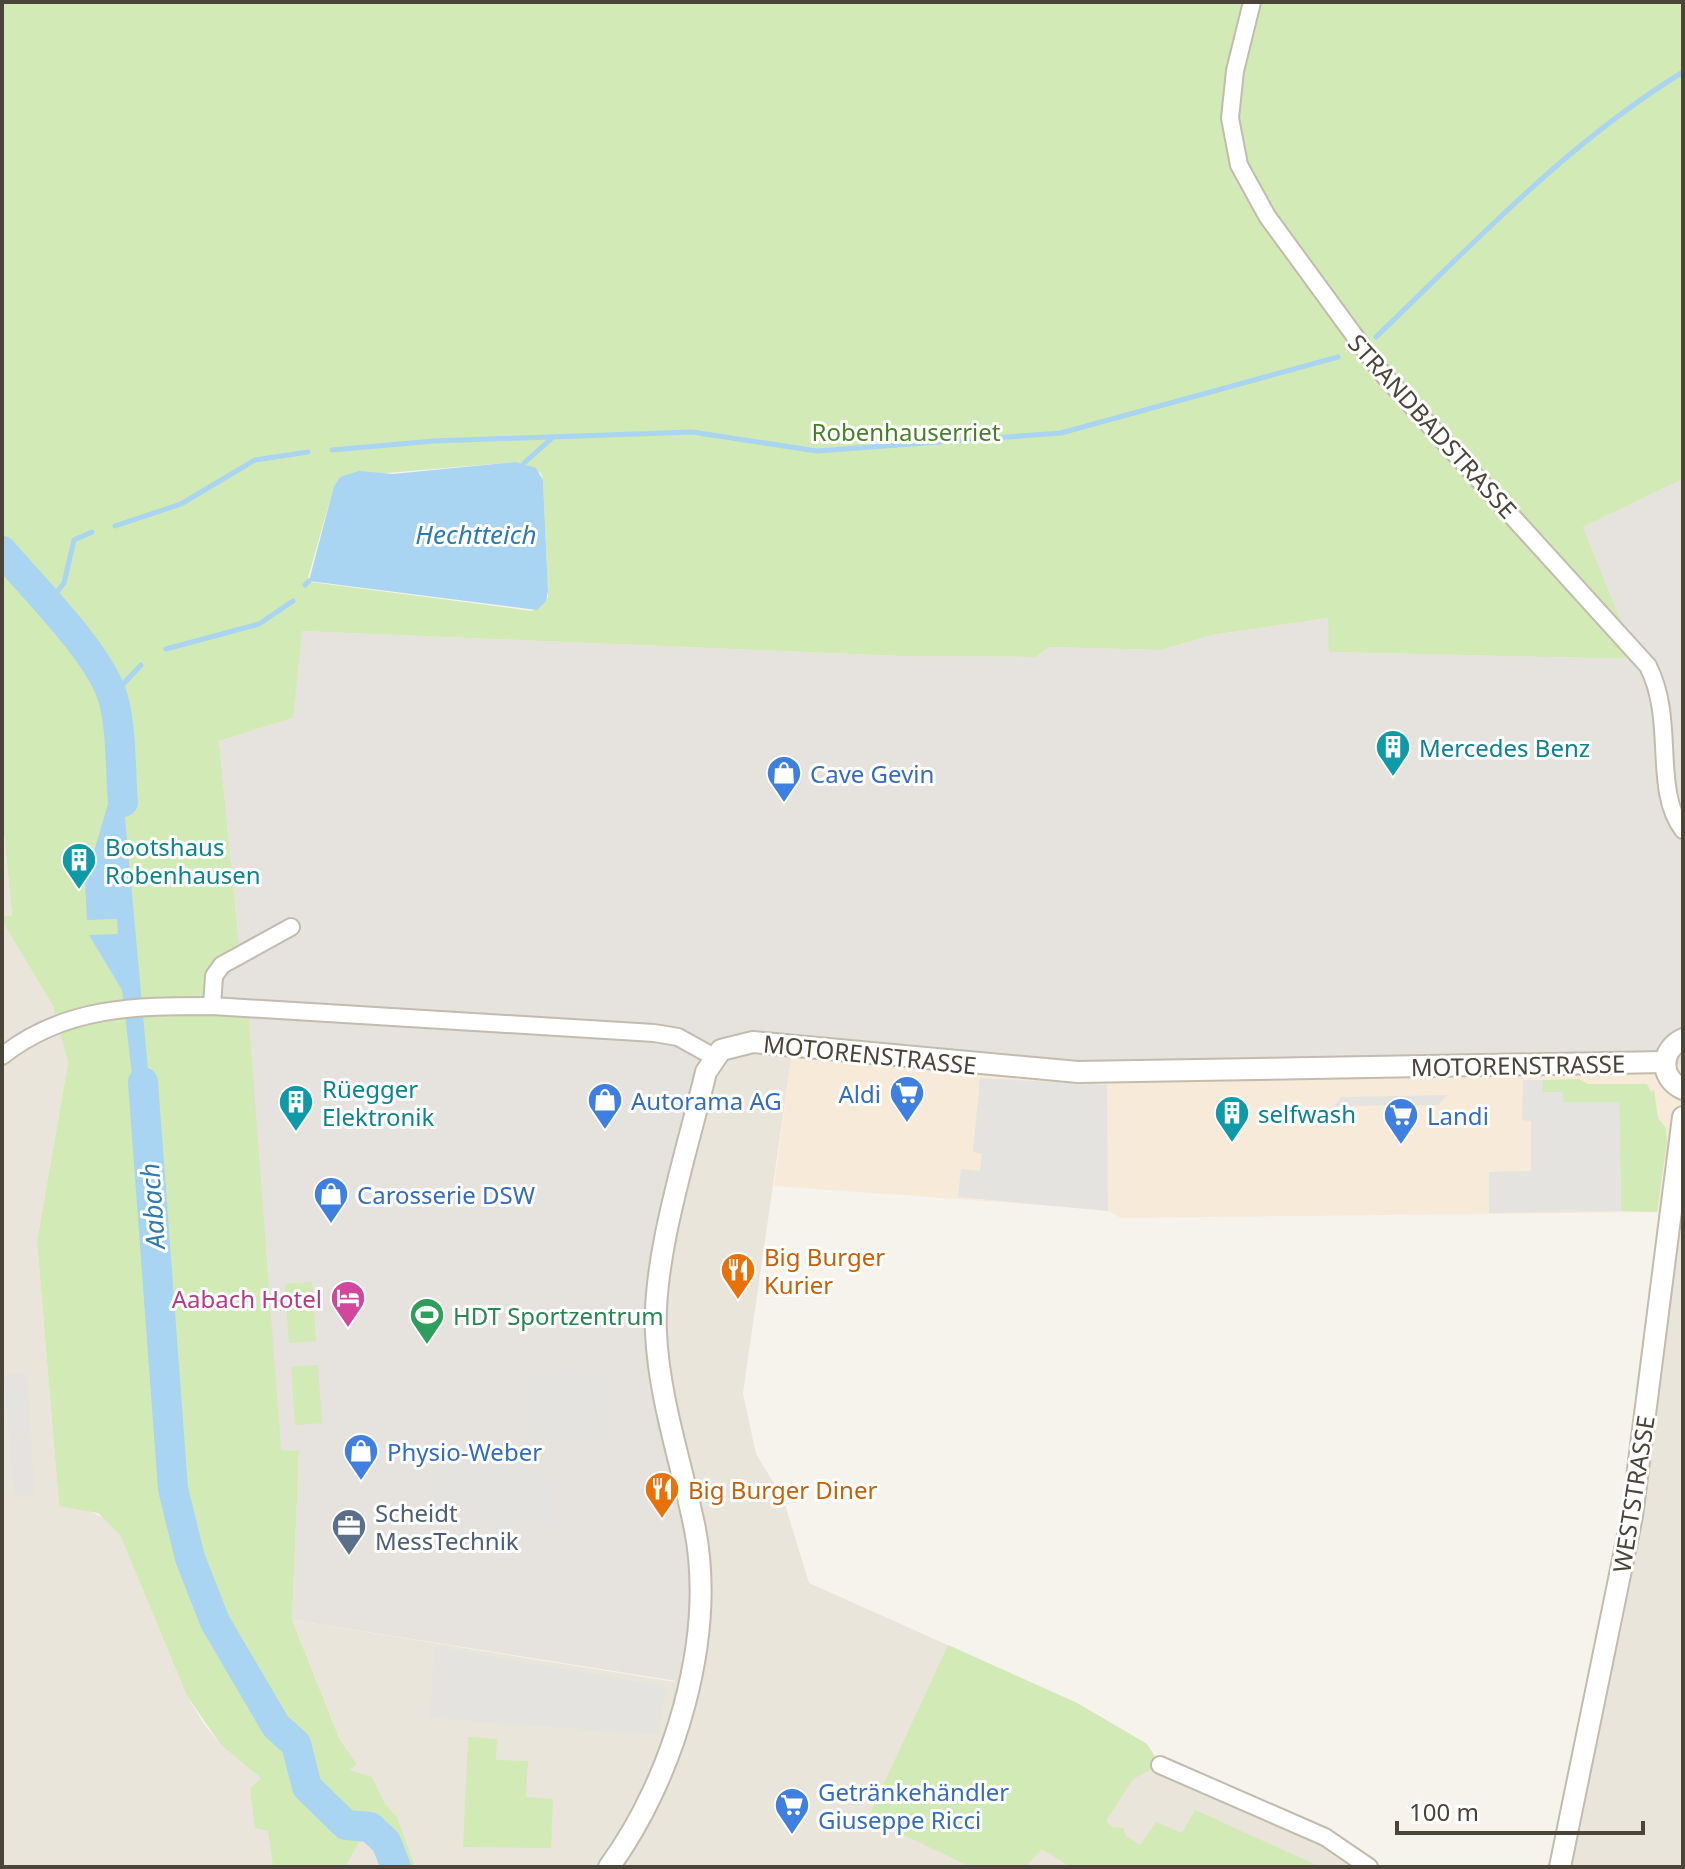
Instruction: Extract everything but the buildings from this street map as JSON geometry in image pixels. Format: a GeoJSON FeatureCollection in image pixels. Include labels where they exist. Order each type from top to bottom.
{"type":"FeatureCollection","features":[{"type":"Feature","properties":{"kind":"street","name":"STRANDBADSTRASSE"},"geometry":{"type":"LineString","coordinates":[[1252,2],[1235,71],[1230,118],[1234,149],[1245,179],[1267,216],[1361,347],[1648,666],[1664,714],[1670,805],[1683,830]]}},
{"type":"Feature","properties":{"kind":"street"},"geometry":{"type":"LineString","coordinates":[[212,1006],[214,976],[222,965],[291,927]]}},
{"type":"Feature","properties":{"kind":"street"},"geometry":{"type":"LineString","coordinates":[[2,1056],[58,1022],[117,1009],[212,1006],[667,1034],[714,1057],[706,1072],[666,1242],[658,1281],[656,1333],[695,1532],[698,1591],[693,1659],[674,1743],[647,1806],[609,1867]]}},
{"type":"Feature","properties":{"kind":"street"},"geometry":{"type":"LineString","coordinates":[[1683,1039],[1670,1047],[1665,1062],[1668,1077],[1683,1089]]}},
{"type":"Feature","properties":{"kind":"street","name":"MOTORENSTRASSE"},"geometry":{"type":"LineString","coordinates":[[714,1057],[730,1045],[753,1042],[1078,1072],[1665,1062]]}},
{"type":"Feature","properties":{"kind":"street","name":"WESTSTRASSE"},"geometry":{"type":"LineString","coordinates":[[1560,1867],[1632,1516],[1683,1117]]}},
{"type":"Feature","properties":{"kind":"street"},"geometry":{"type":"LineString","coordinates":[[1160,1765],[1325,1837],[1369,1867]]}},
{"type":"Feature","properties":{"kind":"shaded area"},"geometry":{"type":"Polygon","coordinates":[[[1683,479],[1683,1064],[1078,1072],[753,1042],[709,1064],[656,1333],[695,1532],[689,1683],[292,1620],[299,1452],[281,1450],[212,1006],[214,976],[240,954],[219,741],[293,718],[301,631],[902,656],[1036,657],[1049,647],[1161,650],[1212,635],[1328,618],[1330,652],[1635,659],[1583,527],[1683,479]]]}},
{"type":"Feature","properties":{"kind":"shaded area"},"geometry":{"type":"Polygon","coordinates":[[[2,812],[12,915],[2,917],[2,812]]]}},
{"type":"Feature","properties":{"kind":"shaded area"},"geometry":{"type":"Polygon","coordinates":[[[2,921],[53,1006],[68,1063],[37,1241],[59,1506],[84,1508],[109,1521],[120,1535],[187,1696],[204,1724],[221,1745],[282,1795],[299,1800],[357,1764],[340,1740],[292,1620],[675,1682],[676,1444],[658,1281],[714,1057],[793,1046],[743,1393],[756,1454],[783,1498],[809,1583],[1077,1703],[1147,1744],[1160,1765],[1369,1867],[2,1867],[2,921]]]}},
{"type":"Feature","properties":{"kind":"shaded area"},"geometry":{"type":"Polygon","coordinates":[[[793,1046],[1683,1064],[1683,1117],[1669,1212],[1121,1218],[1108,1211],[1084,1208],[774,1186],[793,1046]]]}},
{"type":"Feature","properties":{"kind":"shaded area"},"geometry":{"type":"Polygon","coordinates":[[[980,1078],[1107,1085],[1108,1211],[958,1197],[961,1169],[980,1171],[982,1154],[973,1152],[980,1078]]]}},
{"type":"Feature","properties":{"kind":"shaded area"},"geometry":{"type":"Polygon","coordinates":[[[1523,1080],[1543,1080],[1542,1092],[1563,1092],[1563,1102],[1619,1102],[1621,1211],[1489,1213],[1489,1172],[1531,1171],[1531,1121],[1522,1120],[1523,1080]]]}},
{"type":"Feature","properties":{"kind":"shaded area"},"geometry":{"type":"Polygon","coordinates":[[[1447,1095],[1438,1105],[1333,1106],[1342,1097],[1447,1095]]]}},
{"type":"Feature","properties":{"kind":"shaded area"},"geometry":{"type":"Polygon","coordinates":[[[1683,1117],[1683,1867],[1560,1867],[1623,1569],[1683,1117]]]}},
{"type":"Feature","properties":{"kind":"shaded area"},"geometry":{"type":"Polygon","coordinates":[[[527,1368],[608,1375],[604,1442],[522,1437],[527,1368]]]}},
{"type":"Feature","properties":{"kind":"shaded area"},"geometry":{"type":"Polygon","coordinates":[[[27,1374],[35,1495],[14,1497],[4,1375],[27,1374]]]}},
{"type":"Feature","properties":{"kind":"shaded area"},"geometry":{"type":"Polygon","coordinates":[[[437,1457],[554,1468],[551,1532],[433,1526],[437,1457]]]}},
{"type":"Feature","properties":{"kind":"shaded area"},"geometry":{"type":"Polygon","coordinates":[[[434,1646],[667,1687],[657,1735],[430,1718],[434,1646]]]}},
{"type":"Feature","properties":{"kind":"green space","name":"Robenhauserriet"},"geometry":{"type":"Polygon","coordinates":[[[2,2],[1683,2],[1683,479],[1583,527],[1636,659],[1329,652],[1328,618],[1212,635],[1161,650],[1049,647],[1036,657],[902,656],[302,631],[293,718],[219,741],[240,954],[222,965],[212,1006],[248,1008],[281,1450],[299,1451],[292,1620],[340,1740],[357,1764],[349,1770],[372,1777],[385,1804],[397,1817],[415,1867],[386,1867],[374,1836],[359,1842],[345,1867],[273,1865],[268,1831],[255,1828],[250,1789],[261,1778],[221,1745],[187,1696],[120,1535],[98,1513],[59,1506],[37,1241],[68,1063],[53,1006],[2,921],[2,917],[12,915],[2,812],[2,2]],[[516,462],[340,477],[334,486],[308,578],[311,582],[532,611],[548,597],[541,473],[516,462]]]}},
{"type":"Feature","properties":{"kind":"green space"},"geometry":{"type":"Polygon","coordinates":[[[1579,1079],[1588,1084],[1647,1084],[1651,1092],[1654,1090],[1658,1118],[1666,1128],[1667,1142],[1657,1212],[1621,1211],[1619,1102],[1563,1102],[1542,1092],[1543,1080],[1579,1079]]]}},
{"type":"Feature","properties":{"kind":"green space"},"geometry":{"type":"Polygon","coordinates":[[[312,1282],[316,1341],[289,1343],[285,1284],[312,1282]]]}},
{"type":"Feature","properties":{"kind":"green space"},"geometry":{"type":"Polygon","coordinates":[[[318,1365],[322,1423],[295,1425],[291,1367],[318,1365]]]}},
{"type":"Feature","properties":{"kind":"green space"},"geometry":{"type":"Polygon","coordinates":[[[948,1645],[1077,1703],[1147,1744],[1160,1765],[1133,1779],[1106,1821],[1112,1827],[1123,1828],[1126,1836],[1140,1845],[1156,1822],[1182,1833],[1195,1810],[1314,1864],[1313,1867],[1070,1867],[1042,1849],[1025,1867],[971,1867],[868,1818],[948,1645]]]}},
{"type":"Feature","properties":{"kind":"green space"},"geometry":{"type":"Polygon","coordinates":[[[468,1737],[497,1739],[496,1760],[528,1761],[526,1797],[553,1799],[551,1848],[463,1847],[468,1737]]]}},
{"type":"Feature","properties":{"kind":"water","name":"Hechtteich"},"geometry":{"type":"Polygon","coordinates":[[[516,462],[536,468],[543,480],[548,591],[546,601],[537,610],[309,581],[334,486],[340,477],[359,471],[393,474],[516,462]]]}},
{"type":"Feature","properties":{"kind":"water"},"geometry":{"type":"Polygon","coordinates":[[[120,763],[151,1103],[146,1122],[136,1108],[122,990],[89,935],[118,934],[117,919],[87,920],[84,864],[93,855],[120,763]]]}},
{"type":"Feature","properties":{"kind":"waterway"},"geometry":{"type":"LineString","coordinates":[[1376,337],[1560,163],[1640,100],[1683,72]]}},
{"type":"Feature","properties":{"kind":"waterway"},"geometry":{"type":"LineString","coordinates":[[332,450],[434,441],[692,432],[817,451],[1061,433],[1338,357]]}},
{"type":"Feature","properties":{"kind":"waterway"},"geometry":{"type":"LineString","coordinates":[[524,463],[551,439]]}},
{"type":"Feature","properties":{"kind":"waterway"},"geometry":{"type":"LineString","coordinates":[[115,526],[181,504],[255,460],[308,452]]}},
{"type":"Feature","properties":{"kind":"waterway"},"geometry":{"type":"LineString","coordinates":[[47,605],[64,583],[74,540],[92,532]]}},
{"type":"Feature","properties":{"kind":"waterway","name":"Aabach"},"geometry":{"type":"LineString","coordinates":[[2,551],[80,641],[106,680],[118,724],[123,802]]}},
{"type":"Feature","properties":{"kind":"waterway"},"geometry":{"type":"LineString","coordinates":[[305,585],[309,581]]}},
{"type":"Feature","properties":{"kind":"waterway"},"geometry":{"type":"LineString","coordinates":[[166,649],[259,624],[293,601]]}},
{"type":"Feature","properties":{"kind":"waterway"},"geometry":{"type":"LineString","coordinates":[[112,696],[141,665]]}},
{"type":"Feature","properties":{"kind":"waterway","name":"Aabach"},"geometry":{"type":"LineString","coordinates":[[143,1082],[173,1489],[190,1558],[215,1622],[276,1726],[296,1744],[307,1787],[346,1825],[370,1827],[386,1842],[396,1867]]}},
{"type":"Feature","properties":{"kind":"place","name":"Mercedes Benz"},"geometry":{"type":"Point","coordinates":[1393,778]}},
{"type":"Feature","properties":{"kind":"place","name":"Cave Gevin"},"geometry":{"type":"Point","coordinates":[784,804]}},
{"type":"Feature","properties":{"kind":"place","name":"Bootshaus Robenhausen"},"geometry":{"type":"Point","coordinates":[79,891]}},
{"type":"Feature","properties":{"kind":"place","name":"Aldi"},"geometry":{"type":"Point","coordinates":[907,1124]}},
{"type":"Feature","properties":{"kind":"place","name":"Autorama AG"},"geometry":{"type":"Point","coordinates":[605,1131]}},
{"type":"Feature","properties":{"kind":"place","name":"Rüegger Elektronik"},"geometry":{"type":"Point","coordinates":[296,1133]}},
{"type":"Feature","properties":{"kind":"place","name":"selfwash"},"geometry":{"type":"Point","coordinates":[1232,1144]}},
{"type":"Feature","properties":{"kind":"place","name":"Landi"},"geometry":{"type":"Point","coordinates":[1401,1146]}},
{"type":"Feature","properties":{"kind":"place","name":"Carosserie DSW"},"geometry":{"type":"Point","coordinates":[331,1225]}},
{"type":"Feature","properties":{"kind":"place","name":"Big Burger Kurier"},"geometry":{"type":"Point","coordinates":[738,1301]}},
{"type":"Feature","properties":{"kind":"place","name":"Aabach Hotel"},"geometry":{"type":"Point","coordinates":[348,1329]}},
{"type":"Feature","properties":{"kind":"place","name":"HDT Sportzentrum"},"geometry":{"type":"Point","coordinates":[427,1346]}},
{"type":"Feature","properties":{"kind":"place","name":"Physio-Weber"},"geometry":{"type":"Point","coordinates":[361,1482]}},
{"type":"Feature","properties":{"kind":"place","name":"Big Burger Diner"},"geometry":{"type":"Point","coordinates":[662,1520]}},
{"type":"Feature","properties":{"kind":"place","name":"Scheidt MessTechnik"},"geometry":{"type":"Point","coordinates":[349,1557]}},
{"type":"Feature","properties":{"kind":"place","name":"Getränkehändler Giuseppe Ricci"},"geometry":{"type":"Point","coordinates":[792,1836]}}]}
